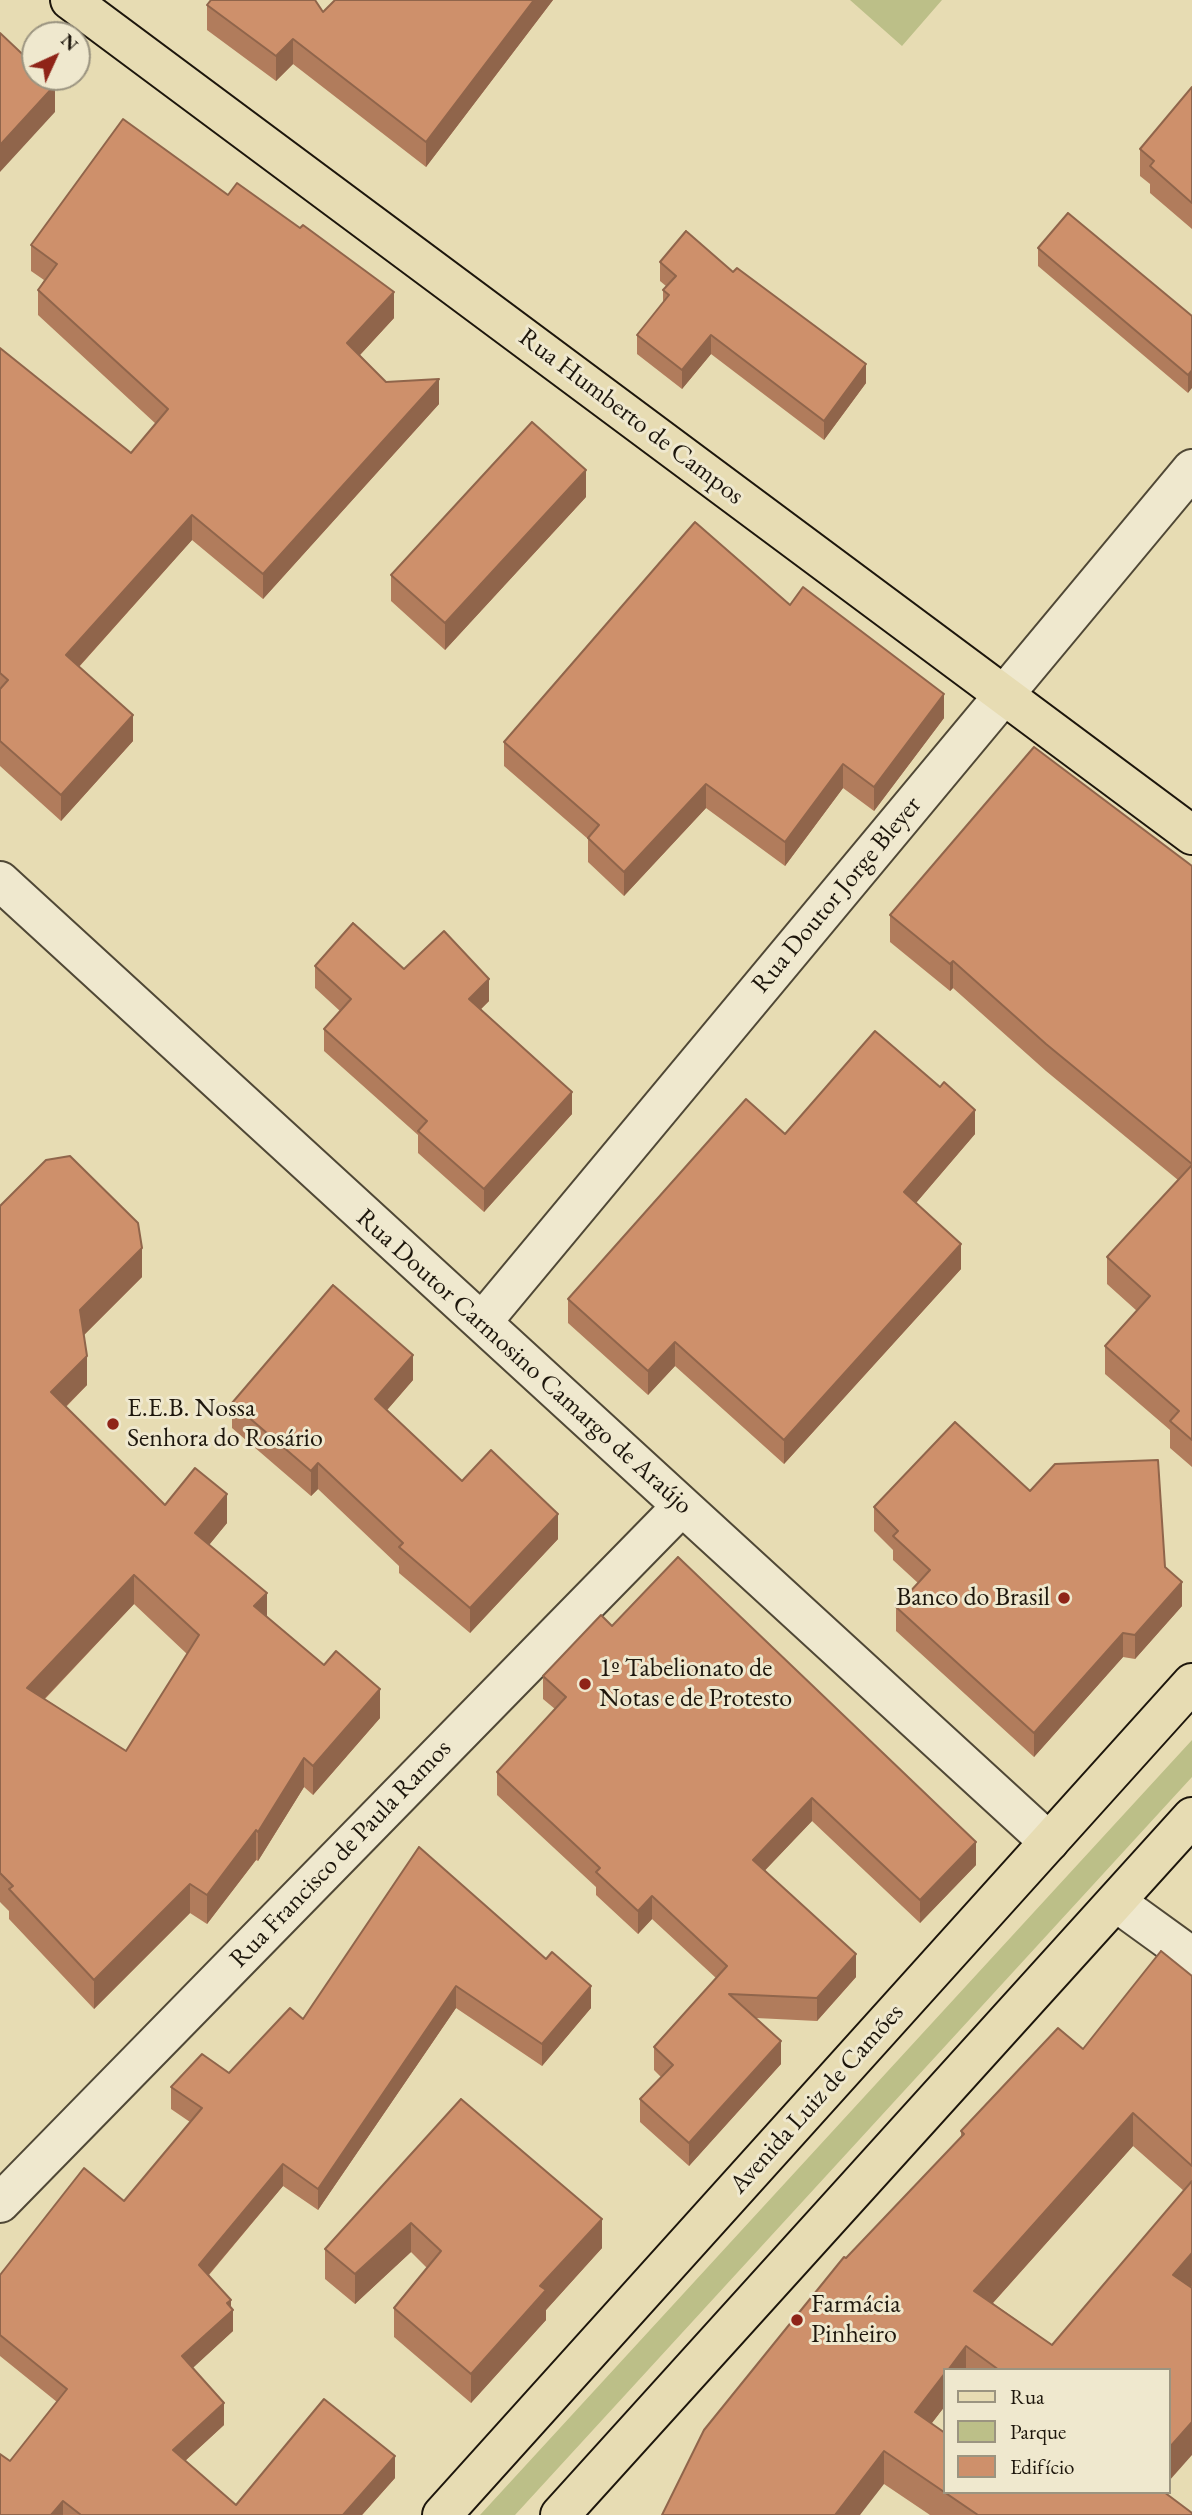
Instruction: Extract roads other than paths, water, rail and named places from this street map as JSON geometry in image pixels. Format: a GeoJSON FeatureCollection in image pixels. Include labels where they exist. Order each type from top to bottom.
{"type":"FeatureCollection","features":[{"type":"Feature","properties":{"kind":"main road","name":"Rua Humberto de Campos"},"geometry":{"type":"LineString","coordinates":[[70,0],[1192,835]]}},
{"type":"Feature","properties":{"kind":"main road","name":"Avenida Luiz de Camões"},"geometry":{"type":"LineString","coordinates":[[442,2515],[1192,1683]]}},
{"type":"Feature","properties":{"kind":"main road"},"geometry":{"type":"LineString","coordinates":[[560,2515],[1192,1817]]}},
{"type":"Feature","properties":{"kind":"street","name":"Rua Doutor Jorge Bleyer"},"geometry":{"type":"LineString","coordinates":[[482,1322],[1192,468]]}},
{"type":"Feature","properties":{"kind":"street","name":"Rua Doutor Carmosino Camargo de Araújo"},"geometry":{"type":"LineString","coordinates":[[0,881],[1049,1842]]}},
{"type":"Feature","properties":{"kind":"street","name":"Rua Francisco de Paula Ramos"},"geometry":{"type":"LineString","coordinates":[[0,2203],[682,1506]]}},
{"type":"Feature","properties":{"kind":"street"},"geometry":{"type":"LineString","coordinates":[[1116,1902],[1192,1957]]}},
{"type":"Feature","properties":{"kind":"place","name":"E.E.B. Nossa Senhora do Rosário"},"geometry":{"type":"Point","coordinates":[113,1424]}},
{"type":"Feature","properties":{"kind":"place","name":"Banco do Brasil"},"geometry":{"type":"Point","coordinates":[1064,1598]}},
{"type":"Feature","properties":{"kind":"place","name":"1º Tabelionato de Notas e de Protesto"},"geometry":{"type":"Point","coordinates":[585,1684]}},
{"type":"Feature","properties":{"kind":"place","name":"Farmácia Pinheiro"},"geometry":{"type":"Point","coordinates":[797,2320]}}]}
